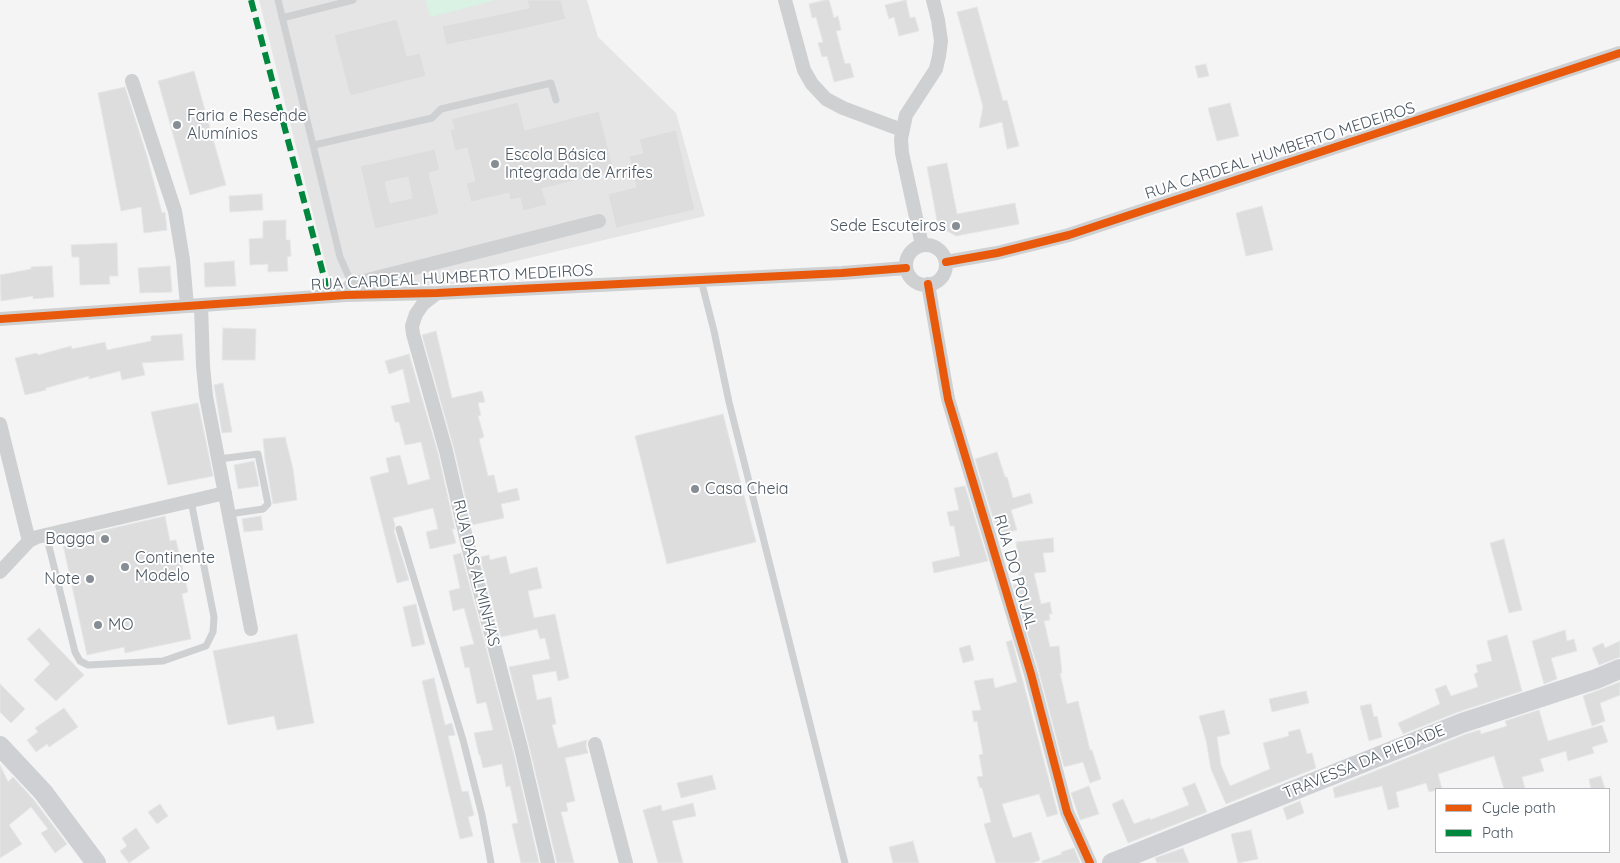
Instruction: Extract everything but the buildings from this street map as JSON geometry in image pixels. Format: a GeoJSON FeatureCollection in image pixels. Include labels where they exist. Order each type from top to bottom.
{"type":"FeatureCollection","features":[{"type":"Feature","properties":{"kind":"street"},"geometry":{"type":"LineString","coordinates":[[785,0],[804,70],[812,84],[826,99],[842,108],[902,130]]}},
{"type":"Feature","properties":{"kind":"street"},"geometry":{"type":"LineString","coordinates":[[922,245],[902,153],[902,130],[908,111],[936,69],[941,41],[933,0]]}},
{"type":"Feature","properties":{"kind":"street","name":"RUA CARDEAL HUMBERTO MEDEIROS"},"geometry":{"type":"LineString","coordinates":[[946,262],[997,253],[1069,235],[1620,52]]}},
{"type":"Feature","properties":{"kind":"street"},"geometry":{"type":"LineString","coordinates":[[132,82],[175,211],[183,260],[187,306]]}},
{"type":"Feature","properties":{"kind":"street"},"geometry":{"type":"LineString","coordinates":[[349,290],[388,275],[599,221]]}},
{"type":"Feature","properties":{"kind":"street"},"geometry":{"type":"LineString","coordinates":[[922,245],[938,248],[946,262],[945,270],[941,277],[935,282],[928,284],[916,282],[906,268],[906,260],[909,253],[922,245]]}},
{"type":"Feature","properties":{"kind":"street","name":"RUA CARDEAL HUMBERTO MEDEIROS"},"geometry":{"type":"LineString","coordinates":[[0,319],[201,305],[349,290],[396,295],[906,268]]}},
{"type":"Feature","properties":{"kind":"street"},"geometry":{"type":"LineString","coordinates":[[388,275],[396,295]]}},
{"type":"Feature","properties":{"kind":"street","name":"RUA DO POIJAL"},"geometry":{"type":"LineString","coordinates":[[928,284],[948,398],[1030,674],[1067,812],[1090,863]]}},
{"type":"Feature","properties":{"kind":"street","name":"RUA DAS ALMINHAS"},"geometry":{"type":"LineString","coordinates":[[438,293],[423,304],[416,314],[412,326],[413,334],[446,451],[468,546],[524,758],[548,863]]}},
{"type":"Feature","properties":{"kind":"street"},"geometry":{"type":"LineString","coordinates":[[201,305],[206,396],[251,629]]}},
{"type":"Feature","properties":{"kind":"street"},"geometry":{"type":"LineString","coordinates":[[0,424],[30,541]]}},
{"type":"Feature","properties":{"kind":"street"},"geometry":{"type":"LineString","coordinates":[[0,572],[30,541],[46,534],[225,494]]}},
{"type":"Feature","properties":{"kind":"street","name":"TRAVESSA DA PIEDADE"},"geometry":{"type":"LineString","coordinates":[[1112,863],[1462,723],[1596,679],[1620,669]]}},
{"type":"Feature","properties":{"kind":"street"},"geometry":{"type":"LineString","coordinates":[[595,744],[626,863]]}},
{"type":"Feature","properties":{"kind":"street"},"geometry":{"type":"LineString","coordinates":[[0,746],[43,792],[96,863]]}},
{"type":"Feature","properties":{"kind":"lane"},"geometry":{"type":"LineString","coordinates":[[278,0],[349,290]]}},
{"type":"Feature","properties":{"kind":"lane"},"geometry":{"type":"LineString","coordinates":[[282,18],[353,0]]}},
{"type":"Feature","properties":{"kind":"lane"},"geometry":{"type":"LineString","coordinates":[[314,145],[432,118],[441,109],[551,83],[556,100]]}},
{"type":"Feature","properties":{"kind":"lane"},"geometry":{"type":"LineString","coordinates":[[701,280],[729,402],[845,863]]}},
{"type":"Feature","properties":{"kind":"lane"},"geometry":{"type":"LineString","coordinates":[[219,459],[258,454],[268,504],[263,509],[229,514]]}},
{"type":"Feature","properties":{"kind":"lane"},"geometry":{"type":"LineString","coordinates":[[46,534],[75,652],[80,661],[88,665],[162,661],[206,646],[213,632],[214,617],[191,501]]}},
{"type":"Feature","properties":{"kind":"lane"},"geometry":{"type":"LineString","coordinates":[[399,529],[463,740],[482,816],[491,863]]}},
{"type":"Feature","properties":{"kind":"shaded area","name":"Escola Básica Integrada de Arrifes"},"geometry":{"type":"Polygon","coordinates":[[[259,0],[587,0],[598,37],[676,113],[705,216],[466,273],[467,283],[411,286],[402,267],[330,281],[259,0]]]}},
{"type":"Feature","properties":{"kind":"green space"},"geometry":{"type":"Polygon","coordinates":[[[426,0],[493,0],[493,1],[430,17],[426,0]]]}},
{"type":"Feature","properties":{"kind":"marked path"},"geometry":{"type":"LineString","coordinates":[[251,0],[329,296]]}},
{"type":"Feature","properties":{"kind":"cycle path"},"geometry":{"type":"LineString","coordinates":[[946,262],[997,253],[1069,235],[1620,53]]}},
{"type":"Feature","properties":{"kind":"cycle path"},"geometry":{"type":"LineString","coordinates":[[0,319],[346,295],[437,293],[842,273],[906,268]]}},
{"type":"Feature","properties":{"kind":"cycle path"},"geometry":{"type":"LineString","coordinates":[[928,284],[948,399],[1031,674],[1067,812],[1090,863]]}},
{"type":"Feature","properties":{"kind":"place","name":"Faria e Resende Alumínios"},"geometry":{"type":"Point","coordinates":[177,125]}},
{"type":"Feature","properties":{"kind":"place","name":"Escola Básica Integrada de Arrifes"},"geometry":{"type":"Point","coordinates":[495,164]}},
{"type":"Feature","properties":{"kind":"place","name":"Sede Escuteiros"},"geometry":{"type":"Point","coordinates":[956,226]}},
{"type":"Feature","properties":{"kind":"place","name":"Casa Cheia"},"geometry":{"type":"Point","coordinates":[695,489]}},
{"type":"Feature","properties":{"kind":"place","name":"Bagga"},"geometry":{"type":"Point","coordinates":[105,539]}},
{"type":"Feature","properties":{"kind":"place","name":"Continente Modelo"},"geometry":{"type":"Point","coordinates":[125,567]}},
{"type":"Feature","properties":{"kind":"place","name":"Note"},"geometry":{"type":"Point","coordinates":[90,579]}},
{"type":"Feature","properties":{"kind":"place","name":"MO"},"geometry":{"type":"Point","coordinates":[98,625]}}]}
